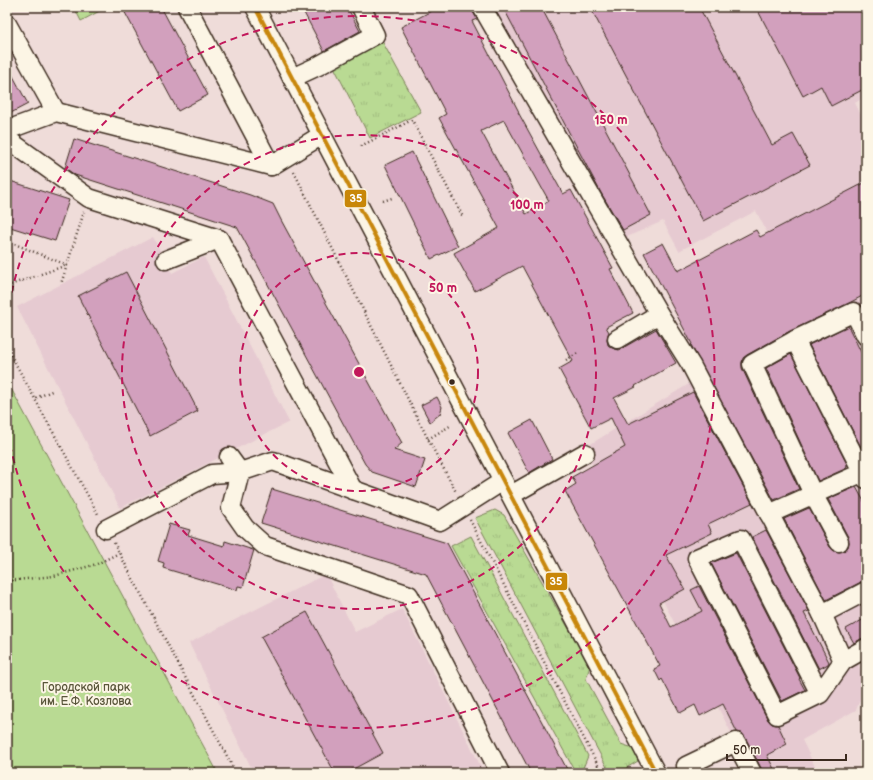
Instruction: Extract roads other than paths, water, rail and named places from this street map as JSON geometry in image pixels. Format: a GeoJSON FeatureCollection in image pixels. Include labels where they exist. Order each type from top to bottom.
{"type":"FeatureCollection","features":[{"type":"Feature","properties":{"kind":"street"},"geometry":{"type":"LineString","coordinates":[[187,7],[271,166]]}},
{"type":"Feature","properties":{"kind":"street"},"geometry":{"type":"LineString","coordinates":[[255,7],[656,773]]}},
{"type":"Feature","properties":{"kind":"street"},"geometry":{"type":"LineString","coordinates":[[292,78],[318,66],[375,35],[361,7]]}},
{"type":"Feature","properties":{"kind":"street"},"geometry":{"type":"LineString","coordinates":[[482,7],[659,314],[691,365],[822,614],[843,661]]}},
{"type":"Feature","properties":{"kind":"street"},"geometry":{"type":"LineString","coordinates":[[7,24],[56,112]]}},
{"type":"Feature","properties":{"kind":"street"},"geometry":{"type":"LineString","coordinates":[[7,130],[56,112],[271,166],[322,135]]}},
{"type":"Feature","properties":{"kind":"street"},"geometry":{"type":"LineString","coordinates":[[7,139],[89,198],[219,239],[353,490]]}},
{"type":"Feature","properties":{"kind":"street"},"geometry":{"type":"LineString","coordinates":[[166,260],[219,239]]}},
{"type":"Feature","properties":{"kind":"street"},"geometry":{"type":"LineString","coordinates":[[839,542],[813,494],[752,364],[795,340],[854,312],[866,336]]}},
{"type":"Feature","properties":{"kind":"street"},"geometry":{"type":"LineString","coordinates":[[617,339],[659,314]]}},
{"type":"Feature","properties":{"kind":"street"},"geometry":{"type":"LineString","coordinates":[[769,514],[813,494],[865,474],[795,340]]}},
{"type":"Feature","properties":{"kind":"street"},"geometry":{"type":"LineString","coordinates":[[106,528],[212,474],[240,472],[273,461],[440,521],[463,506],[585,453]]}},
{"type":"Feature","properties":{"kind":"street"},"geometry":{"type":"LineString","coordinates":[[229,457],[240,472]]}},
{"type":"Feature","properties":{"kind":"street"},"geometry":{"type":"LineString","coordinates":[[240,472],[231,508],[245,528],[265,546],[409,595],[500,773]]}},
{"type":"Feature","properties":{"kind":"street"},"geometry":{"type":"LineString","coordinates":[[820,694],[741,539],[697,558],[777,715],[820,694],[843,661],[866,648]]}},
{"type":"Feature","properties":{"kind":"street"},"geometry":{"type":"LineString","coordinates":[[822,614],[866,591]]}},
{"type":"Feature","properties":{"kind":"street"},"geometry":{"type":"LineString","coordinates":[[686,766],[736,742],[752,773]]}},
{"type":"Feature","properties":{"kind":"park label","name":"Городской парк им. Е.Ф. Козлова"},"geometry":{"type":"Point","coordinates":[86,694]}}]}
